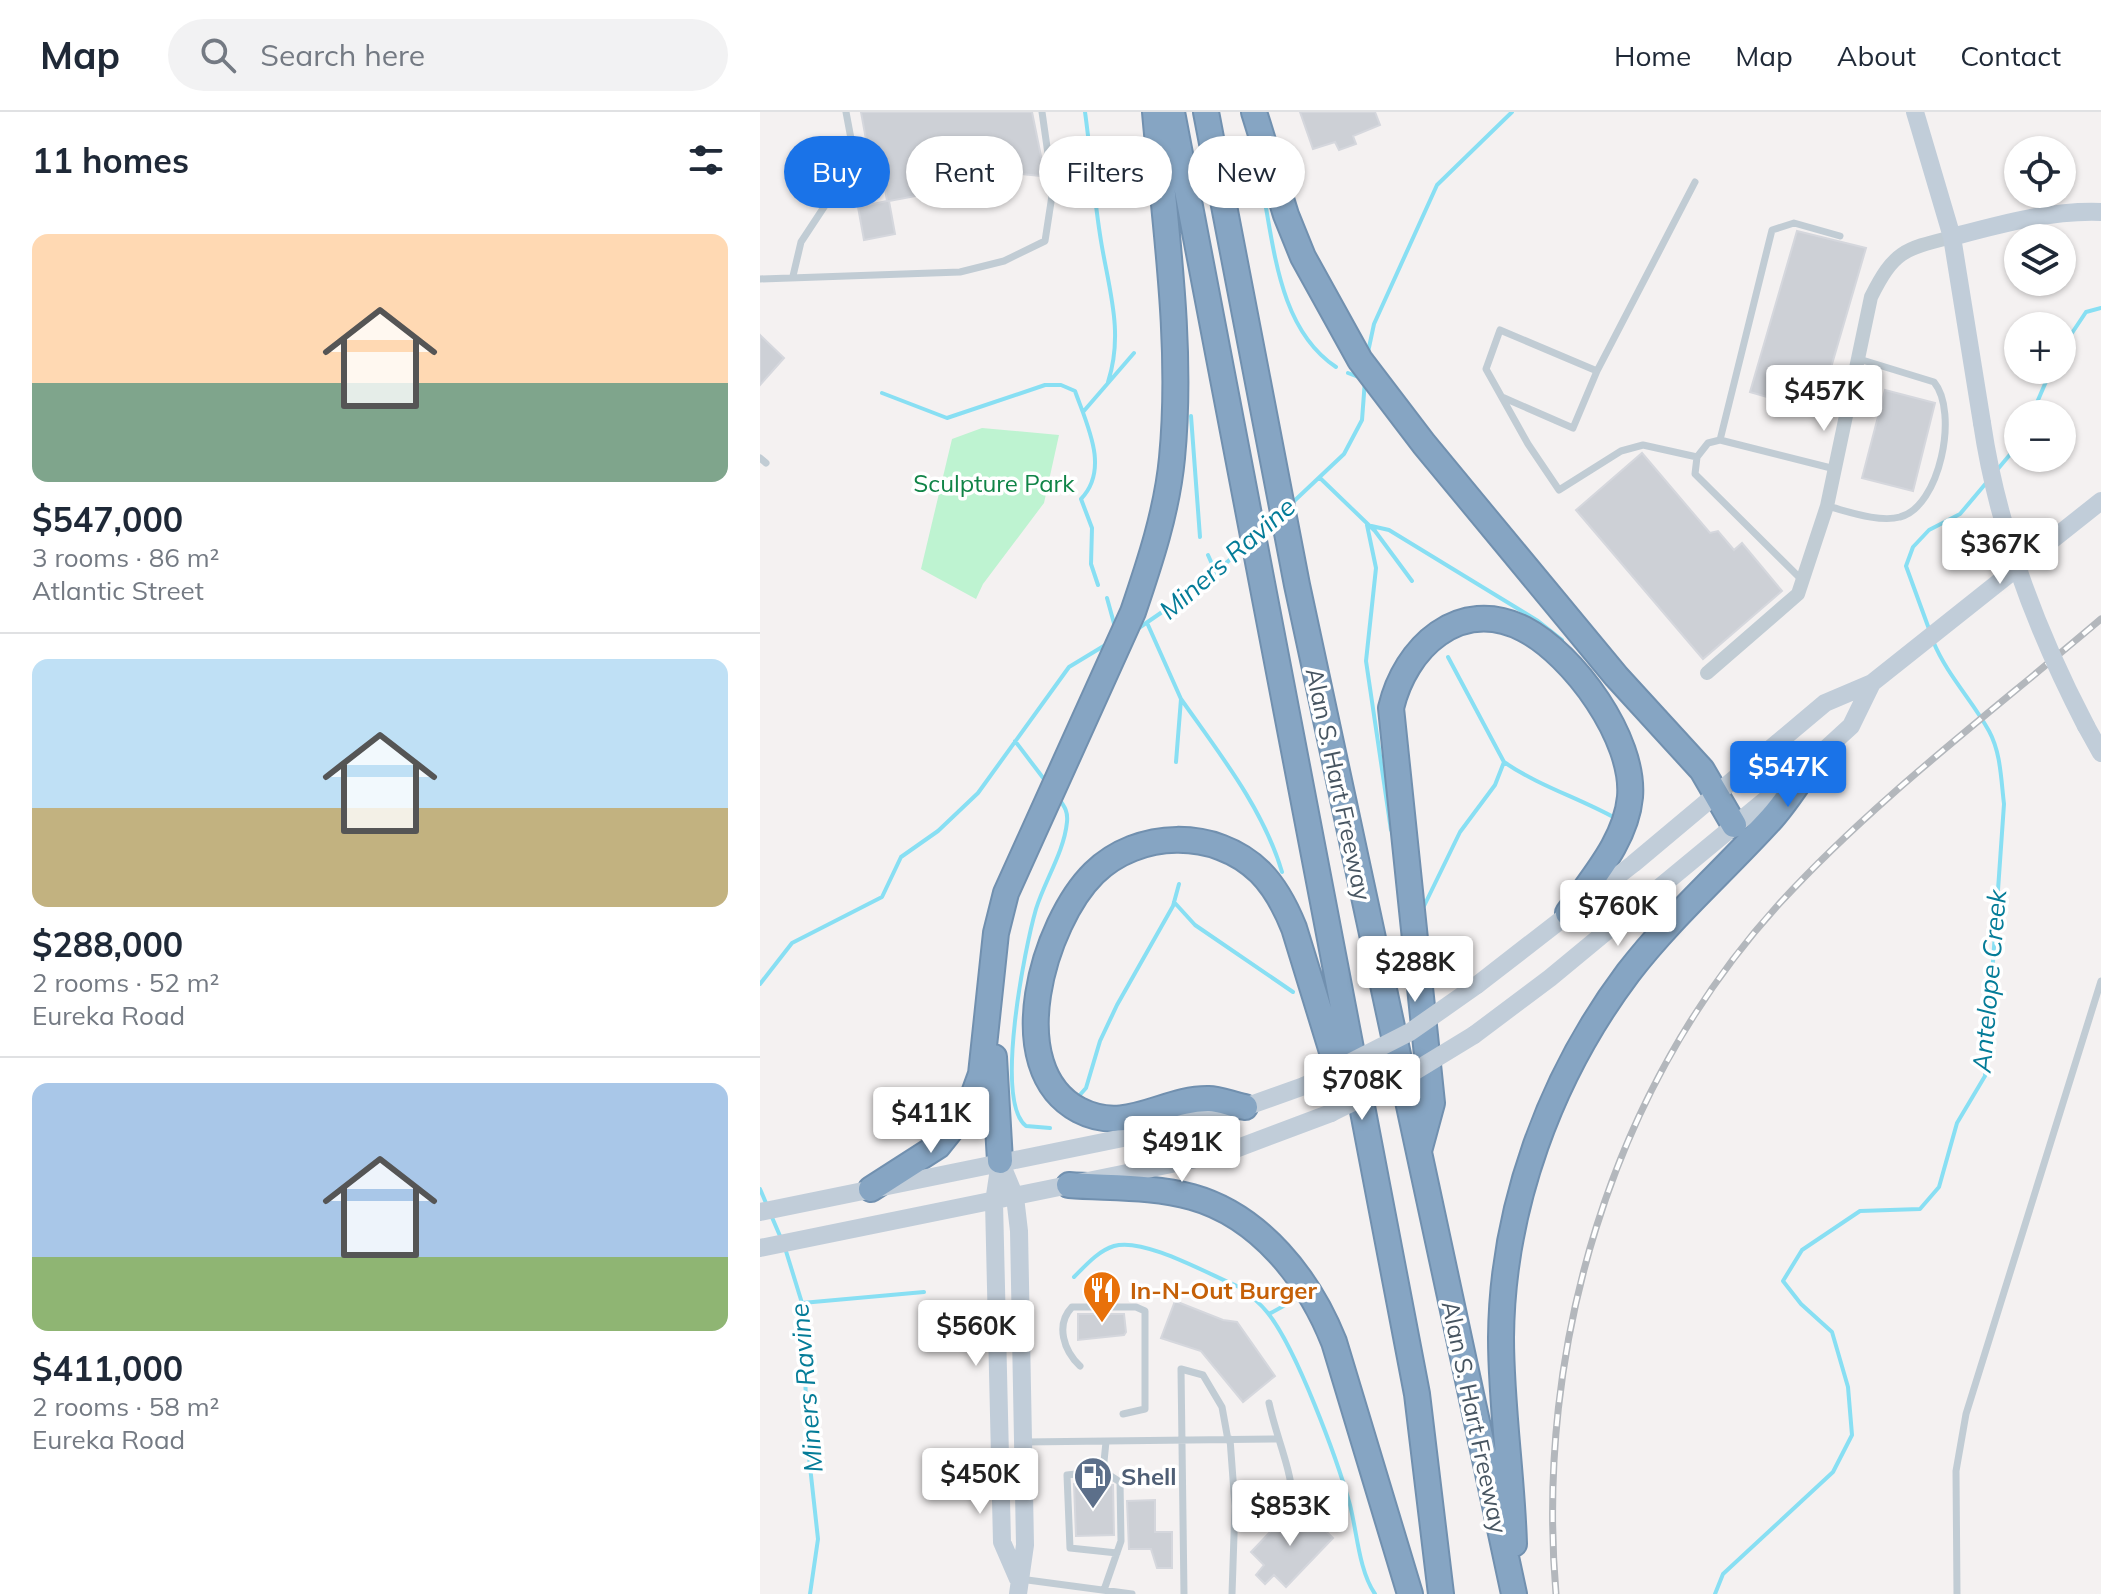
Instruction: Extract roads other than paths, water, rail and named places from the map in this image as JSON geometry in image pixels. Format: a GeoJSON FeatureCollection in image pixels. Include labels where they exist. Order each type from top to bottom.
{"type":"FeatureCollection","features":[{"type":"Feature","properties":{"kind":"highway"},"geometry":{"type":"LineString","coordinates":[[871,1189],[938,1146],[969,1107],[982,1065],[996,933],[1006,893],[1133,612],[1161,518],[1172,460],[1175,403],[1155,112]]}},
{"type":"Feature","properties":{"kind":"highway","name":"Alan S. Hart Freeway"},"geometry":{"type":"LineString","coordinates":[[1172,112],[1417,1394],[1441,1594]]}},
{"type":"Feature","properties":{"kind":"highway","name":"Alan S. Hart Freeway"},"geometry":{"type":"LineString","coordinates":[[1206,112],[1297,585],[1514,1594]]}},
{"type":"Feature","properties":{"kind":"highway"},"geometry":{"type":"LineString","coordinates":[[1254,112],[1286,215],[1324,297],[1360,360],[1424,444],[1616,676],[1702,770],[1734,825]]}},
{"type":"Feature","properties":{"kind":"highway"},"geometry":{"type":"LineString","coordinates":[[1418,1157],[1432,1103],[1391,708],[1404,667],[1433,635],[1489,619],[1522,628],[1543,642],[1592,695],[1621,739],[1629,776],[1626,815],[1612,850],[1568,913]]}},
{"type":"Feature","properties":{"kind":"highway"},"geometry":{"type":"LineString","coordinates":[[1514,1594],[1512,1478],[1501,1340],[1503,1296],[1512,1233],[1539,1136],[1583,1043],[1629,973],[1774,816],[1815,759]]}},
{"type":"Feature","properties":{"kind":"highway"},"geometry":{"type":"LineString","coordinates":[[1245,1107],[1208,1099],[1121,1120],[1106,1118],[1069,1104],[1041,1070],[1034,1021],[1047,962],[1082,886],[1110,859],[1124,852],[1173,839],[1208,843],[1244,859],[1275,889],[1294,928],[1382,1211]]}},
{"type":"Feature","properties":{"kind":"highway"},"geometry":{"type":"LineString","coordinates":[[990,987],[1000,1161]]}},
{"type":"Feature","properties":{"kind":"highway"},"geometry":{"type":"LineString","coordinates":[[1069,1185],[1191,1197],[1236,1215],[1292,1267],[1317,1301],[1334,1342],[1410,1594]]}},
{"type":"Feature","properties":{"kind":"main road"},"geometry":{"type":"LineString","coordinates":[[1915,112],[1952,237],[1990,474],[2027,601],[2101,753]]}},
{"type":"Feature","properties":{"kind":"main road"},"geometry":{"type":"LineString","coordinates":[[1952,237],[2033,218],[2072,212],[2101,212]]}},
{"type":"Feature","properties":{"kind":"main road"},"geometry":{"type":"LineString","coordinates":[[760,1212],[1123,1138],[1245,1107],[1304,1086],[1373,1053],[1477,985],[1825,703],[1872,683],[2101,501]]}},
{"type":"Feature","properties":{"kind":"main road"},"geometry":{"type":"LineString","coordinates":[[760,1248],[1230,1151],[1283,1133],[1375,1093],[1474,1035],[1523,1000],[1815,759],[1851,726],[1872,683]]}},
{"type":"Feature","properties":{"kind":"main road"},"geometry":{"type":"LineString","coordinates":[[1000,1161],[1015,1197],[1019,1231],[1025,1545],[1018,1586]]}},
{"type":"Feature","properties":{"kind":"main road"},"geometry":{"type":"LineString","coordinates":[[1000,1161],[994,1202],[1002,1542],[1018,1586]]}},
{"type":"Feature","properties":{"kind":"street"},"geometry":{"type":"LineString","coordinates":[[1707,673],[1798,594],[1827,506],[1871,297],[1886,267],[1906,249],[1952,237]]}},
{"type":"Feature","properties":{"kind":"lane"},"geometry":{"type":"LineString","coordinates":[[793,276],[801,242],[855,160],[846,112]]}},
{"type":"Feature","properties":{"kind":"lane"},"geometry":{"type":"LineString","coordinates":[[760,279],[960,272],[1004,261],[1045,241],[1053,189],[1042,112]]}},
{"type":"Feature","properties":{"kind":"lane"},"geometry":{"type":"LineString","coordinates":[[1502,397],[1573,428],[1597,371],[1695,182]]}},
{"type":"Feature","properties":{"kind":"lane"},"geometry":{"type":"LineString","coordinates":[[1720,440],[1772,230],[1794,223],[1840,236]]}},
{"type":"Feature","properties":{"kind":"lane"},"geometry":{"type":"LineString","coordinates":[[1597,371],[1500,330],[1486,369],[1559,490],[1621,451],[1643,445],[1697,457]]}},
{"type":"Feature","properties":{"kind":"lane"},"geometry":{"type":"LineString","coordinates":[[1827,506],[1896,519],[1910,514],[1933,482],[1946,442],[1942,400],[1934,382],[1859,359]]}},
{"type":"Feature","properties":{"kind":"lane"},"geometry":{"type":"LineString","coordinates":[[1803,580],[1695,474],[1697,457],[1708,443],[1720,440],[1835,469]]}},
{"type":"Feature","properties":{"kind":"lane"},"geometry":{"type":"LineString","coordinates":[[1957,1594],[1956,1471],[1966,1414],[2101,981]]}},
{"type":"Feature","properties":{"kind":"lane"},"geometry":{"type":"LineString","coordinates":[[1080,1366],[1068,1355],[1064,1345],[1066,1313],[1072,1307],[1136,1307],[1145,1311],[1145,1409],[1123,1414]]}},
{"type":"Feature","properties":{"kind":"lane"},"geometry":{"type":"LineString","coordinates":[[1184,1594],[1181,1369],[1203,1375],[1222,1407],[1229,1440],[1235,1506],[1232,1594]]}},
{"type":"Feature","properties":{"kind":"lane"},"geometry":{"type":"LineString","coordinates":[[1235,1506],[1293,1499],[1291,1470],[1276,1439],[1269,1403]]}},
{"type":"Feature","properties":{"kind":"lane"},"geometry":{"type":"LineString","coordinates":[[1025,1442],[1276,1439]]}},
{"type":"Feature","properties":{"kind":"lane"},"geometry":{"type":"LineString","coordinates":[[1103,1471],[1106,1442]]}},
{"type":"Feature","properties":{"kind":"lane"},"geometry":{"type":"LineString","coordinates":[[1104,1590],[1117,1553],[1120,1482],[1103,1471],[1067,1475],[1070,1548],[1117,1553]]}},
{"type":"Feature","properties":{"kind":"lane"},"geometry":{"type":"LineString","coordinates":[[1018,1586],[1132,1594]]}},
{"type":"Feature","properties":{"kind":"waterway"},"geometry":{"type":"LineString","coordinates":[[1085,112],[1114,312],[1115,346],[1108,382]]}},
{"type":"Feature","properties":{"kind":"waterway","name":"Miners Ravine"},"geometry":{"type":"LineString","coordinates":[[1368,352],[1374,324],[1437,185],[1512,112]]}},
{"type":"Feature","properties":{"kind":"waterway"},"geometry":{"type":"LineString","coordinates":[[1266,208],[1274,254],[1289,306],[1316,350],[1336,367]]}},
{"type":"Feature","properties":{"kind":"waterway","name":"Antelope Creek"},"geometry":{"type":"LineString","coordinates":[[2076,327],[2086,312],[2101,308]]}},
{"type":"Feature","properties":{"kind":"waterway"},"geometry":{"type":"LineString","coordinates":[[1083,412],[1134,353]]}},
{"type":"Feature","properties":{"kind":"waterway"},"geometry":{"type":"LineString","coordinates":[[1348,373],[1361,378]]}},
{"type":"Feature","properties":{"kind":"waterway","name":"Miners Ravine"},"geometry":{"type":"LineString","coordinates":[[1291,504],[1344,454],[1362,420],[1365,380]]}},
{"type":"Feature","properties":{"kind":"waterway","name":"Antelope Creek"},"geometry":{"type":"LineString","coordinates":[[2038,400],[2045,384]]}},
{"type":"Feature","properties":{"kind":"waterway"},"geometry":{"type":"LineString","coordinates":[[882,393],[947,418],[1045,385],[1061,385],[1075,391],[1090,432],[1095,461],[1090,487],[1081,499],[1092,528],[1091,564],[1098,585]]}},
{"type":"Feature","properties":{"kind":"waterway"},"geometry":{"type":"LineString","coordinates":[[1191,416],[1200,537]]}},
{"type":"Feature","properties":{"kind":"waterway","name":"Antelope Creek"},"geometry":{"type":"LineString","coordinates":[[1997,470],[2004,462]]}},
{"type":"Feature","properties":{"kind":"waterway"},"geometry":{"type":"LineString","coordinates":[[1320,478],[1375,531],[1412,581]]}},
{"type":"Feature","properties":{"kind":"waterway","name":"Antelope Creek"},"geometry":{"type":"LineString","coordinates":[[1929,629],[1906,566],[1913,547],[1929,530],[1960,514],[1987,482]]}},
{"type":"Feature","properties":{"kind":"waterway","name":"Miners Ravine"},"geometry":{"type":"LineString","coordinates":[[1262,531],[1276,518]]}},
{"type":"Feature","properties":{"kind":"waterway"},"geometry":{"type":"LineString","coordinates":[[1391,830],[1366,661],[1376,568],[1367,525],[1389,530],[1538,621],[1562,640]]}},
{"type":"Feature","properties":{"kind":"waterway","name":"Miners Ravine"},"geometry":{"type":"LineString","coordinates":[[1133,632],[1203,584],[1246,545]]}},
{"type":"Feature","properties":{"kind":"waterway"},"geometry":{"type":"LineString","coordinates":[[1208,555],[1216,573]]}},
{"type":"Feature","properties":{"kind":"waterway"},"geometry":{"type":"LineString","coordinates":[[1107,598],[1115,627]]}},
{"type":"Feature","properties":{"kind":"waterway"},"geometry":{"type":"LineString","coordinates":[[1148,625],[1181,699],[1176,762]]}},
{"type":"Feature","properties":{"kind":"waterway","name":"Antelope Creek"},"geometry":{"type":"LineString","coordinates":[[1715,1594],[1723,1574],[1833,1472],[1852,1435],[1848,1387],[1832,1332],[1801,1304],[1783,1281],[1802,1250],[1860,1211],[1920,1209],[1939,1187],[1957,1123],[1985,1076],[2004,804],[2001,776],[1989,731],[1945,665],[1933,641]]}},
{"type":"Feature","properties":{"kind":"waterway","name":"Miners Ravine"},"geometry":{"type":"LineString","coordinates":[[760,984],[792,943],[882,897],[901,857],[938,831],[978,793],[1069,667],[1107,644]]}},
{"type":"Feature","properties":{"kind":"waterway"},"geometry":{"type":"LineString","coordinates":[[1424,906],[1460,832],[1495,785],[1504,762],[1448,657]]}},
{"type":"Feature","properties":{"kind":"waterway"},"geometry":{"type":"LineString","coordinates":[[1181,699],[1252,803],[1282,872]]}},
{"type":"Feature","properties":{"kind":"waterway"},"geometry":{"type":"LineString","coordinates":[[1015,741],[1047,783]]}},
{"type":"Feature","properties":{"kind":"waterway"},"geometry":{"type":"LineString","coordinates":[[1504,762],[1615,818]]}},
{"type":"Feature","properties":{"kind":"waterway"},"geometry":{"type":"LineString","coordinates":[[1050,1128],[1026,1126],[1017,1111],[1012,1056],[1031,928],[1065,833],[1067,815],[1059,799]]}},
{"type":"Feature","properties":{"kind":"waterway"},"geometry":{"type":"LineString","coordinates":[[1078,1097],[1086,1088],[1100,1041],[1117,1005],[1173,906],[1179,884]]}},
{"type":"Feature","properties":{"kind":"waterway"},"geometry":{"type":"LineString","coordinates":[[1174,902],[1195,925],[1293,992]]}},
{"type":"Feature","properties":{"kind":"waterway","name":"Miners Ravine"},"geometry":{"type":"LineString","coordinates":[[760,1189],[766,1203]]}},
{"type":"Feature","properties":{"kind":"waterway","name":"Miners Ravine"},"geometry":{"type":"LineString","coordinates":[[771,1215],[780,1236]]}},
{"type":"Feature","properties":{"kind":"waterway"},"geometry":{"type":"LineString","coordinates":[[1074,1277],[1108,1248],[1127,1245],[1142,1247],[1239,1287],[1261,1305],[1290,1350],[1326,1433],[1350,1505],[1362,1563],[1375,1594]]}},
{"type":"Feature","properties":{"kind":"waterway","name":"Miners Ravine"},"geometry":{"type":"LineString","coordinates":[[785,1248],[802,1303],[808,1448],[818,1539],[810,1594]]}},
{"type":"Feature","properties":{"kind":"waterway"},"geometry":{"type":"LineString","coordinates":[[802,1303],[924,1292]]}},
{"type":"Feature","properties":{"kind":"waterway"},"geometry":{"type":"LineString","coordinates":[[1269,1314],[1298,1298]]}},
{"type":"Feature","properties":{"kind":"railway"},"geometry":{"type":"LineString","coordinates":[[1556,1594],[1553,1501],[1558,1408],[1573,1316],[1597,1226],[1629,1139],[1670,1055],[1720,977],[1779,904],[1816,865],[1894,792],[2101,619]]}},
{"type":"Feature","properties":{"kind":"place","name":"In-N-Out Burger"},"geometry":{"type":"Point","coordinates":[1102,1324]}},
{"type":"Feature","properties":{"kind":"place","name":"Shell"},"geometry":{"type":"Point","coordinates":[1093,1510]}},
{"type":"Feature","properties":{"kind":"park label","name":"Sculpture Park"},"geometry":{"type":"Point","coordinates":[994,483]}}]}
